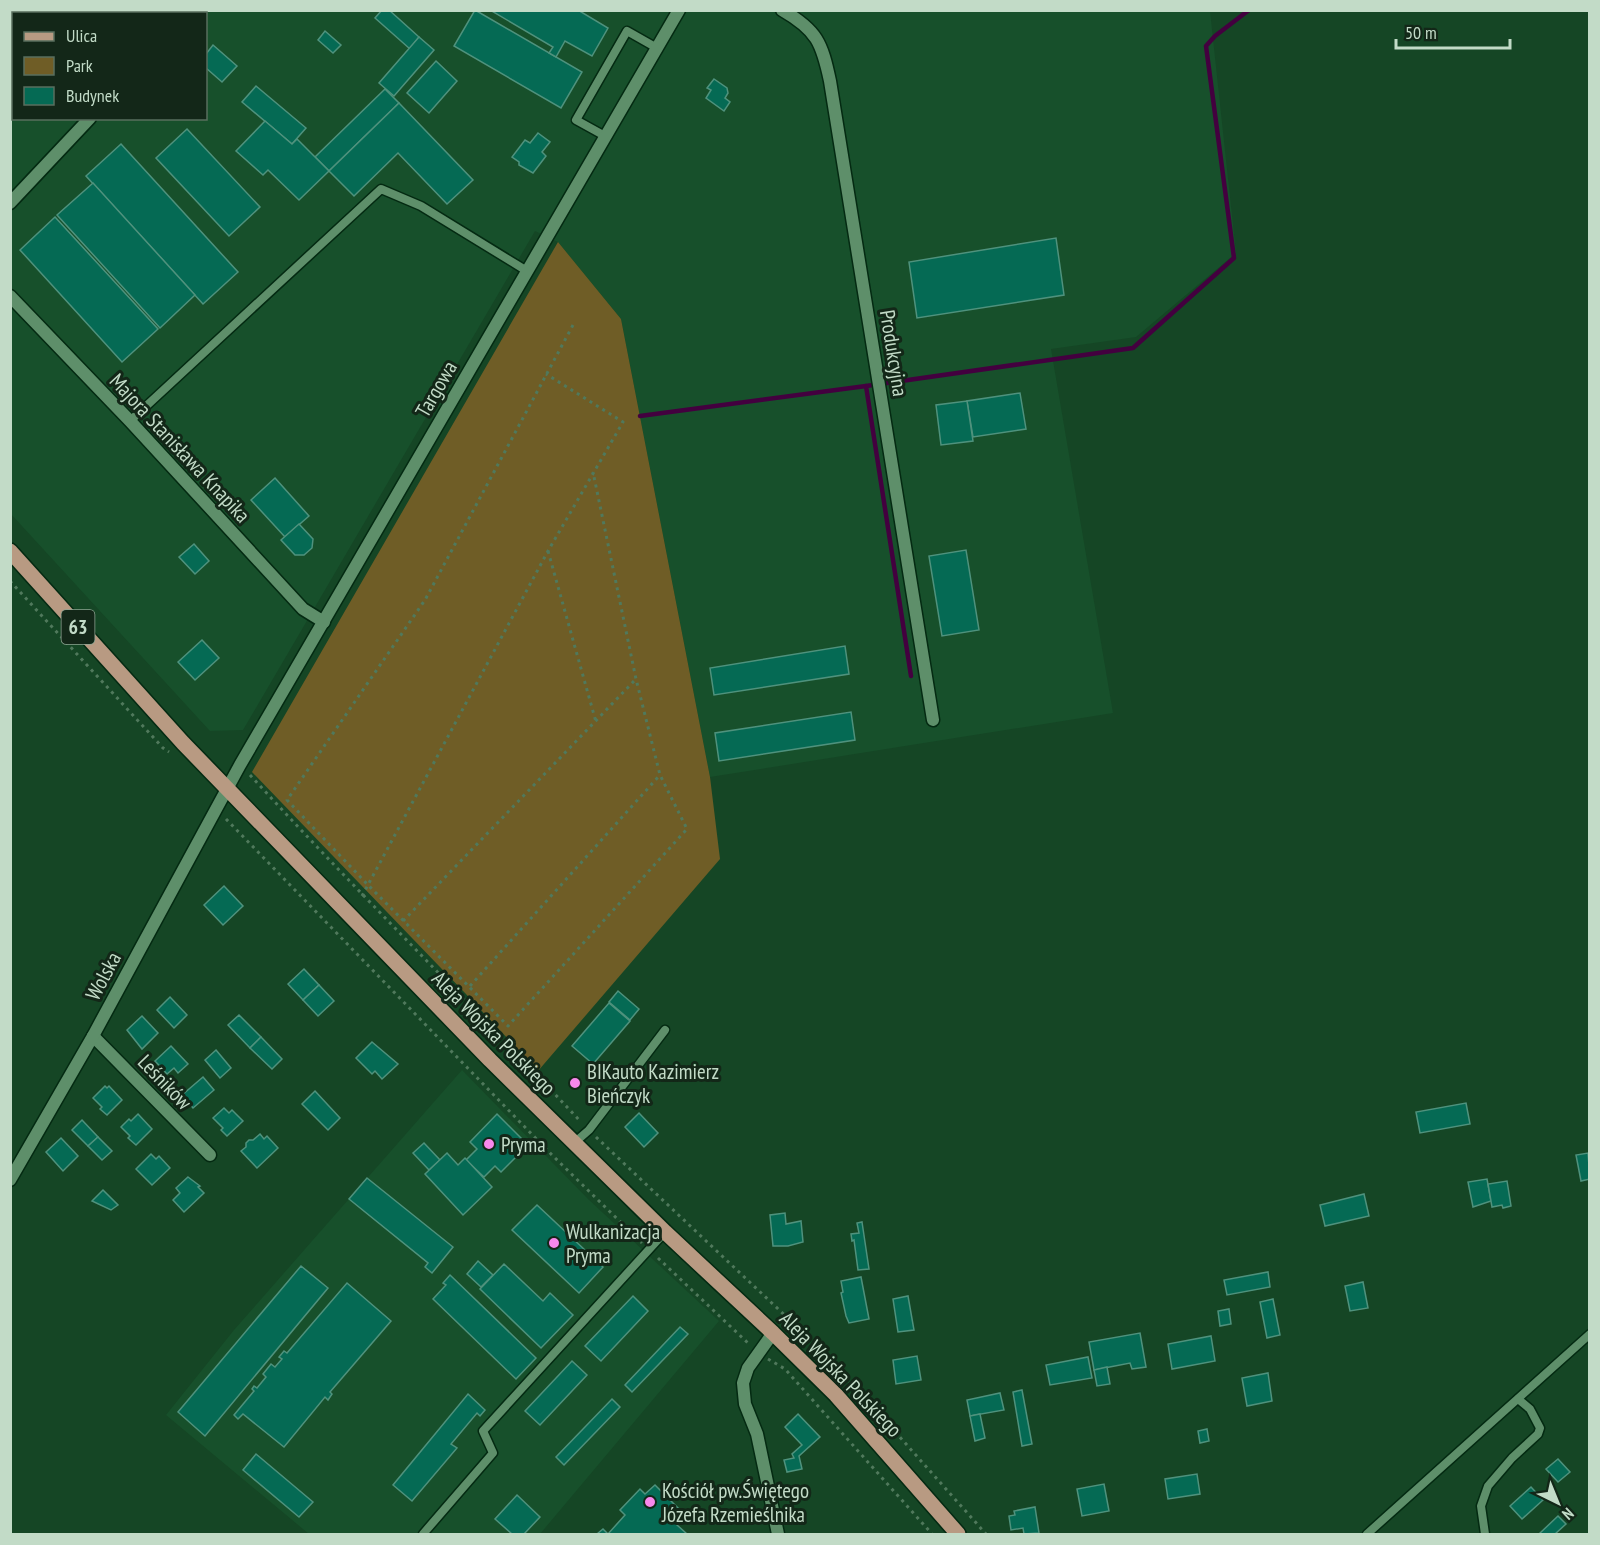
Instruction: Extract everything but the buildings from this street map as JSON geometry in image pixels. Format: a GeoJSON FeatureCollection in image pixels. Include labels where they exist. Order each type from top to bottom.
{"type":"FeatureCollection","features":[{"type":"Feature","properties":{"kind":"main road","name":"Aleja Wojska Polskiego"},"geometry":{"type":"LineString","coordinates":[[10,552],[183,743],[490,1060],[665,1232],[836,1395],[958,1534]]}},
{"type":"Feature","properties":{"kind":"street","name":"Targowa"},"geometry":{"type":"LineString","coordinates":[[227,788],[679,10]]}},
{"type":"Feature","properties":{"kind":"street","name":"Produkcyjna"},"geometry":{"type":"LineString","coordinates":[[782,10],[800,21],[814,34],[824,52],[933,720]]}},
{"type":"Feature","properties":{"kind":"street"},"geometry":{"type":"LineString","coordinates":[[10,203],[88,120]]}},
{"type":"Feature","properties":{"kind":"street","name":"Majora Stanisława Knapika"},"geometry":{"type":"LineString","coordinates":[[10,296],[303,609],[324,622]]}},
{"type":"Feature","properties":{"kind":"street","name":"Wolska"},"geometry":{"type":"LineString","coordinates":[[10,1180],[93,1036],[227,788]]}},
{"type":"Feature","properties":{"kind":"street","name":"Leśników"},"geometry":{"type":"LineString","coordinates":[[93,1036],[210,1155]]}},
{"type":"Feature","properties":{"kind":"street"},"geometry":{"type":"LineString","coordinates":[[773,1333],[748,1368],[743,1383],[745,1404],[757,1434],[778,1534]]}},
{"type":"Feature","properties":{"kind":"lane"},"geometry":{"type":"LineString","coordinates":[[606,136],[576,120],[627,31],[657,48]]}},
{"type":"Feature","properties":{"kind":"lane"},"geometry":{"type":"LineString","coordinates":[[130,422],[381,189],[421,206],[527,272]]}},
{"type":"Feature","properties":{"kind":"lane"},"geometry":{"type":"LineString","coordinates":[[574,1143],[589,1130],[665,1030]]}},
{"type":"Feature","properties":{"kind":"lane"},"geometry":{"type":"LineString","coordinates":[[423,1534],[493,1453],[483,1431],[665,1232]]}},
{"type":"Feature","properties":{"kind":"lane"},"geometry":{"type":"LineString","coordinates":[[1367,1534],[1590,1334]]}},
{"type":"Feature","properties":{"kind":"lane"},"geometry":{"type":"LineString","coordinates":[[1485,1534],[1481,1506],[1488,1486],[1512,1458],[1538,1434],[1540,1428],[1530,1409],[1518,1399]]}},
{"type":"Feature","properties":{"kind":"path"},"geometry":{"type":"LineString","coordinates":[[573,325],[425,600],[287,800],[508,1026],[687,829],[660,775],[636,679],[593,472]]}},
{"type":"Feature","properties":{"kind":"path"},"geometry":{"type":"LineString","coordinates":[[363,897],[548,551],[624,422],[546,374]]}},
{"type":"Feature","properties":{"kind":"path"},"geometry":{"type":"LineString","coordinates":[[548,551],[596,722]]}},
{"type":"Feature","properties":{"kind":"path"},"geometry":{"type":"LineString","coordinates":[[404,921],[636,679]]}},
{"type":"Feature","properties":{"kind":"path"},"geometry":{"type":"LineString","coordinates":[[240,765],[363,897],[526,1062],[589,1130],[796,1326],[875,1409],[986,1534]]}},
{"type":"Feature","properties":{"kind":"path"},"geometry":{"type":"LineString","coordinates":[[470,986],[660,775]]}},
{"type":"Feature","properties":{"kind":"shaded area"},"geometry":{"type":"Polygon","coordinates":[[[11,11],[1210,11],[1236,253],[1136,337],[1051,349],[1113,713],[710,777],[621,319],[558,242],[535,231],[243,730],[210,731],[11,514],[11,11]]]}},
{"type":"Feature","properties":{"kind":"shaded area"},"geometry":{"type":"Polygon","coordinates":[[[462,1070],[588,1199],[719,1321],[540,1534],[309,1534],[166,1415],[234,1330],[462,1070]]]}},
{"type":"Feature","properties":{"kind":"green space"},"geometry":{"type":"Polygon","coordinates":[[[558,242],[621,319],[710,777],[720,859],[538,1071],[252,772],[558,242]]]}},
{"type":"Feature","properties":{"kind":"waterway"},"geometry":{"type":"LineString","coordinates":[[640,416],[1133,348],[1234,258],[1206,46],[1215,36],[1249,10]]}},
{"type":"Feature","properties":{"kind":"waterway"},"geometry":{"type":"LineString","coordinates":[[866,386],[911,676]]}},
{"type":"Feature","properties":{"kind":"place","name":"BIKauto Kazimierz Bieńczyk"},"geometry":{"type":"Point","coordinates":[575,1083]}},
{"type":"Feature","properties":{"kind":"place","name":"Pryma"},"geometry":{"type":"Point","coordinates":[489,1144]}},
{"type":"Feature","properties":{"kind":"place","name":"Wulkanizacja Pryma"},"geometry":{"type":"Point","coordinates":[554,1243]}},
{"type":"Feature","properties":{"kind":"place","name":"Kościół pw.Świętego Józefa Rzemieślnika"},"geometry":{"type":"Point","coordinates":[650,1502]}}]}
